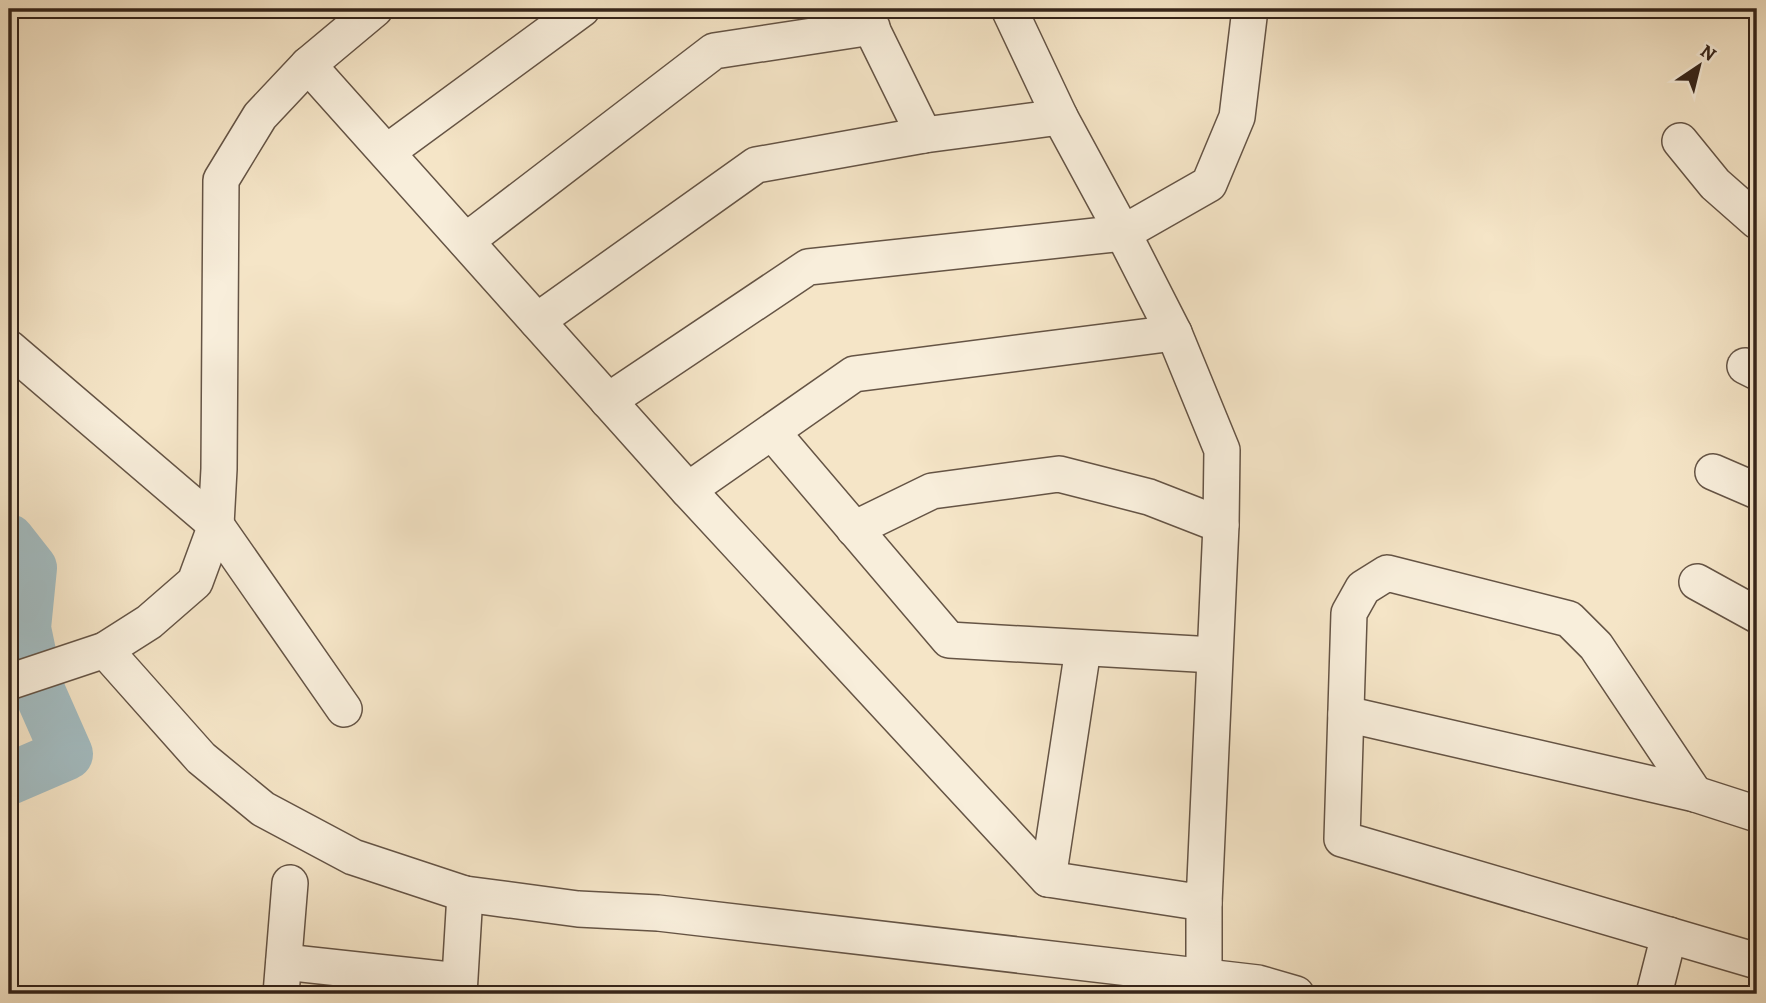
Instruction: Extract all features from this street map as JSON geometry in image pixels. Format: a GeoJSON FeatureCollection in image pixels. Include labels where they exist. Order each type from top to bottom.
{"type":"FeatureCollection","features":[{"type":"Feature","properties":{"kind":"street"},"geometry":{"type":"LineString","coordinates":[[10,682],[105,650],[149,622],[195,582],[216,525],[219,469],[221,180],[260,116],[308,65],[375,9]]}},
{"type":"Feature","properties":{"kind":"street"},"geometry":{"type":"LineString","coordinates":[[387,152],[582,9]]}},
{"type":"Feature","properties":{"kind":"street"},"geometry":{"type":"LineString","coordinates":[[1009,9],[1060,117],[1174,333],[1222,450],[1204,903],[1204,977]]}},
{"type":"Feature","properties":{"kind":"street"},"geometry":{"type":"LineString","coordinates":[[608,401],[808,267],[1123,233],[1209,184],[1237,117],[1250,9]]}},
{"type":"Feature","properties":{"kind":"street"},"geometry":{"type":"LineString","coordinates":[[466,241],[714,51],[867,18],[924,135]]}},
{"type":"Feature","properties":{"kind":"street"},"geometry":{"type":"LineString","coordinates":[[308,65],[688,490],[1048,879],[1204,903]]}},
{"type":"Feature","properties":{"kind":"street"},"geometry":{"type":"LineString","coordinates":[[537,320],[756,166],[924,135],[1060,117]]}},
{"type":"Feature","properties":{"kind":"street"},"geometry":{"type":"LineString","coordinates":[[1680,141],[1715,184],[1757,221]]}},
{"type":"Feature","properties":{"kind":"street"},"geometry":{"type":"LineString","coordinates":[[688,490],[854,374],[1174,333]]}},
{"type":"Feature","properties":{"kind":"street"},"geometry":{"type":"LineString","coordinates":[[9,348],[216,525],[344,709]]}},
{"type":"Feature","properties":{"kind":"street"},"geometry":{"type":"LineString","coordinates":[[772,432],[949,640],[1214,655]]}},
{"type":"Feature","properties":{"kind":"street"},"geometry":{"type":"LineString","coordinates":[[1713,472],[1757,491]]}},
{"type":"Feature","properties":{"kind":"street"},"geometry":{"type":"LineString","coordinates":[[855,529],[933,491],[1059,474],[1149,497],[1221,525]]}},
{"type":"Feature","properties":{"kind":"street"},"geometry":{"type":"LineString","coordinates":[[1695,794],[1596,646],[1569,618],[1387,573],[1363,588],[1349,613],[1342,839],[1757,961]]}},
{"type":"Feature","properties":{"kind":"street"},"geometry":{"type":"LineString","coordinates":[[1697,582],[1757,615]]}},
{"type":"Feature","properties":{"kind":"street"},"geometry":{"type":"LineString","coordinates":[[1048,879],[1083,649]]}},
{"type":"Feature","properties":{"kind":"street"},"geometry":{"type":"LineString","coordinates":[[105,650],[201,758],[263,808],[353,857],[465,894],[578,909],[658,913],[1258,983],[1296,994]]}},
{"type":"Feature","properties":{"kind":"street"},"geometry":{"type":"LineString","coordinates":[[1346,714],[1695,794],[1757,814]]}},
{"type":"Feature","properties":{"kind":"street"},"geometry":{"type":"LineString","coordinates":[[290,883],[283,978],[459,987],[465,894]]}},
{"type":"Feature","properties":{"kind":"street"},"geometry":{"type":"LineString","coordinates":[[1654,994],[1669,934]]}},
{"type":"Feature","properties":{"kind":"waterway"},"geometry":{"type":"LineString","coordinates":[[9,540],[31,568],[25,628],[37,686],[67,754],[9,779]]}}]}
